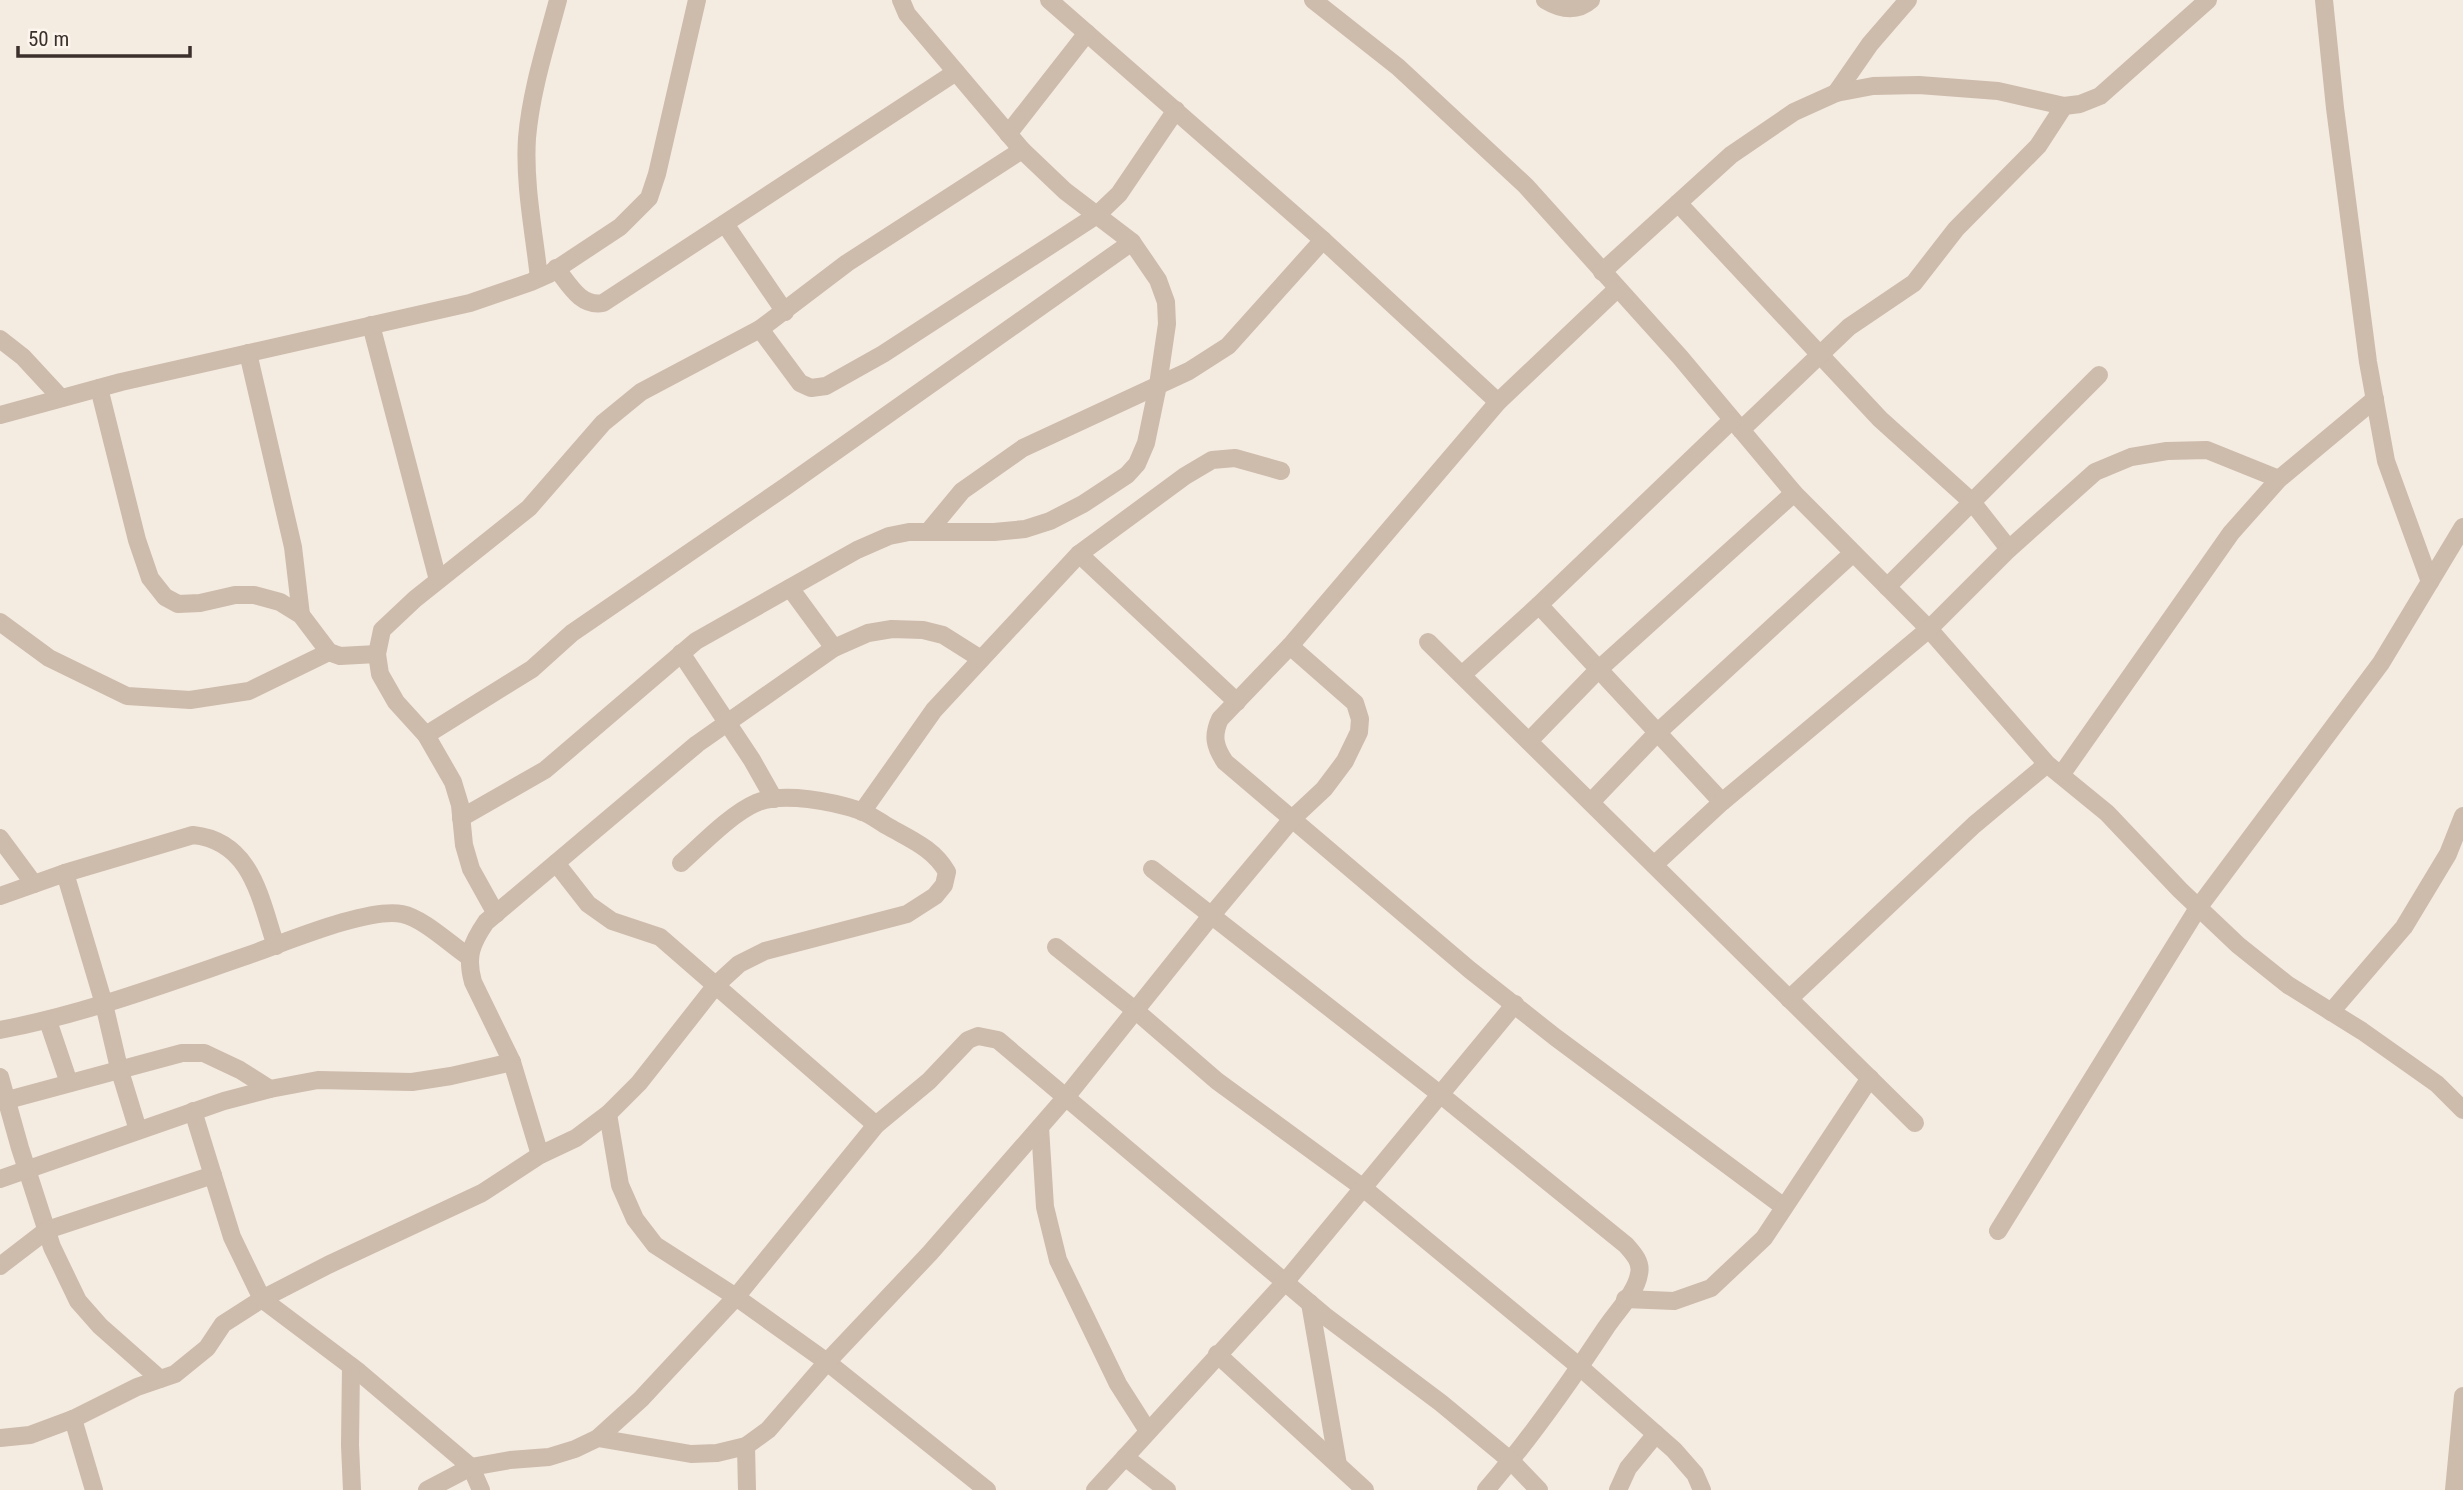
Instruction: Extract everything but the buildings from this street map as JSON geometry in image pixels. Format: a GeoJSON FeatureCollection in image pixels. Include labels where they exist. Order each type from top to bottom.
{"type":"FeatureCollection","features":[{"type":"Feature","properties":{"kind":"street"},"geometry":{"type":"LineString","coordinates":[[539,278],[529,189],[527,139],[533,97],[558,0]]}},
{"type":"Feature","properties":{"kind":"street"},"geometry":{"type":"LineString","coordinates":[[0,415],[99,388],[470,303],[539,278],[556,268],[620,227],[649,198],[657,174],[697,0]]}},
{"type":"Feature","properties":{"kind":"street"},"geometry":{"type":"LineString","coordinates":[[461,818],[545,770],[696,641],[857,550],[889,536],[909,532],[994,532],[1025,529],[1050,522],[1127,475],[1137,464],[1146,443],[1167,324],[1166,302],[1158,280],[1132,242],[1065,191],[1022,150],[907,14],[901,0]]}},
{"type":"Feature","properties":{"kind":"street"},"geometry":{"type":"LineString","coordinates":[[1049,0],[1323,240],[1498,402]]}},
{"type":"Feature","properties":{"kind":"street"},"geometry":{"type":"LineString","coordinates":[[1313,0],[1398,67],[1526,186],[1680,357],[1794,493],[1929,629],[2054,770],[2107,813],[2198,908],[2238,945],[2288,985],[2437,1084],[2463,1110]]}},
{"type":"Feature","properties":{"kind":"street"},"geometry":{"type":"LineString","coordinates":[[1545,0],[1557,7],[1573,9],[1591,0]]}},
{"type":"Feature","properties":{"kind":"street"},"geometry":{"type":"LineString","coordinates":[[1836,93],[1870,44],[1908,0]]}},
{"type":"Feature","properties":{"kind":"street"},"geometry":{"type":"LineString","coordinates":[[1602,272],[1731,155],[1794,112],[1836,93],[1873,86],[1919,85],[1998,91],[2064,106],[2080,104],[2100,96],[2208,0]]}},
{"type":"Feature","properties":{"kind":"street"},"geometry":{"type":"LineString","coordinates":[[2324,0],[2335,108],[2386,461],[2430,582]]}},
{"type":"Feature","properties":{"kind":"street"},"geometry":{"type":"LineString","coordinates":[[1008,134],[1087,33]]}},
{"type":"Feature","properties":{"kind":"street"},"geometry":{"type":"LineString","coordinates":[[556,268],[576,294],[586,302],[603,303],[956,72]]}},
{"type":"Feature","properties":{"kind":"street"},"geometry":{"type":"LineString","coordinates":[[1462,675],[1736,425],[1849,327],[1914,283],[1956,229],[2038,146],[2064,106]]}},
{"type":"Feature","properties":{"kind":"street"},"geometry":{"type":"LineString","coordinates":[[760,329],[800,383],[811,388],[826,386],[883,354],[1097,215],[1119,194],[1176,110]]}},
{"type":"Feature","properties":{"kind":"street"},"geometry":{"type":"LineString","coordinates":[[496,914],[471,869],[464,845],[460,805],[453,782],[426,734],[396,702],[380,674],[377,654],[382,631],[439,580],[529,508],[603,424],[641,392],[760,329],[848,263],[1022,150]]}},
{"type":"Feature","properties":{"kind":"street"},"geometry":{"type":"LineString","coordinates":[[1678,203],[1880,419],[1972,502],[2009,549]]}},
{"type":"Feature","properties":{"kind":"street"},"geometry":{"type":"LineString","coordinates":[[725,224],[785,312]]}},
{"type":"Feature","properties":{"kind":"street"},"geometry":{"type":"LineString","coordinates":[[928,532],[962,491],[1023,448],[1189,371],[1228,346],[1323,240]]}},
{"type":"Feature","properties":{"kind":"street"},"geometry":{"type":"LineString","coordinates":[[426,734],[532,669],[572,633],[785,487],[1132,242]]}},
{"type":"Feature","properties":{"kind":"street"},"geometry":{"type":"LineString","coordinates":[[1617,289],[1498,402],[1290,646],[1220,719],[1216,728],[1215,745],[1225,762],[1470,970],[1784,1207]]}},
{"type":"Feature","properties":{"kind":"street"},"geometry":{"type":"LineString","coordinates":[[371,326],[439,580]]}},
{"type":"Feature","properties":{"kind":"street"},"geometry":{"type":"LineString","coordinates":[[0,339],[23,357],[61,398]]}},
{"type":"Feature","properties":{"kind":"street"},"geometry":{"type":"LineString","coordinates":[[248,353],[293,547],[301,615]]}},
{"type":"Feature","properties":{"kind":"street"},"geometry":{"type":"LineString","coordinates":[[1887,587],[2099,375]]}},
{"type":"Feature","properties":{"kind":"street"},"geometry":{"type":"LineString","coordinates":[[99,388],[137,540],[150,578],[164,597],[178,604],[200,603],[234,595],[254,595],[281,602],[301,615],[330,652],[340,656],[377,654]]}},
{"type":"Feature","properties":{"kind":"street"},"geometry":{"type":"LineString","coordinates":[[1790,999],[1974,825],[2054,770],[2231,533],[2279,479],[2375,399]]}},
{"type":"Feature","properties":{"kind":"street"},"geometry":{"type":"LineString","coordinates":[[1654,865],[1722,802],[1929,629],[2009,549],[2095,472],[2131,457],[2167,451],[2207,450],[2279,479]]}},
{"type":"Feature","properties":{"kind":"street"},"geometry":{"type":"LineString","coordinates":[[862,812],[934,710],[1079,554],[1185,476],[1212,460],[1235,458],[1282,471]]}},
{"type":"Feature","properties":{"kind":"street"},"geometry":{"type":"LineString","coordinates":[[1529,741],[1598,670],[1794,493]]}},
{"type":"Feature","properties":{"kind":"street"},"geometry":{"type":"LineString","coordinates":[[1998,1231],[2198,908],[2381,663],[2463,527]]}},
{"type":"Feature","properties":{"kind":"street"},"geometry":{"type":"LineString","coordinates":[[1591,802],[1657,733],[1853,553]]}},
{"type":"Feature","properties":{"kind":"street"},"geometry":{"type":"LineString","coordinates":[[1079,554],[1237,702]]}},
{"type":"Feature","properties":{"kind":"street"},"geometry":{"type":"LineString","coordinates":[[790,588],[834,648]]}},
{"type":"Feature","properties":{"kind":"street"},"geometry":{"type":"LineString","coordinates":[[1539,605],[1722,802]]}},
{"type":"Feature","properties":{"kind":"street"},"geometry":{"type":"LineString","coordinates":[[0,622],[49,658],[127,696],[190,700],[249,691],[330,652]]}},
{"type":"Feature","properties":{"kind":"street"},"geometry":{"type":"LineString","coordinates":[[540,1155],[512,1062],[473,982],[469,957],[477,935],[496,914],[697,744],[834,648],[868,633],[892,629],[923,630],[943,635],[981,659]]}},
{"type":"Feature","properties":{"kind":"street"},"geometry":{"type":"LineString","coordinates":[[1428,642],[1915,1123]]}},
{"type":"Feature","properties":{"kind":"street"},"geometry":{"type":"LineString","coordinates":[[598,1438],[691,1454],[717,1453],[746,1446],[768,1430],[930,1254],[1066,1097],[1292,819],[1324,789],[1345,761],[1359,732],[1360,719],[1356,703],[1290,646]]}},
{"type":"Feature","properties":{"kind":"street"},"geometry":{"type":"LineString","coordinates":[[681,653],[752,760],[774,799]]}},
{"type":"Feature","properties":{"kind":"street"},"geometry":{"type":"LineString","coordinates":[[0,1438],[30,1435],[73,1419],[137,1387],[174,1374],[207,1348],[223,1324],[262,1299],[328,1265],[482,1194],[540,1155],[576,1138],[608,1114],[639,1083],[716,985],[740,964],[765,951],[907,914],[935,896],[944,885],[947,872],[928,849],[862,812],[807,799],[757,802],[681,863]]}},
{"type":"Feature","properties":{"kind":"street"},"geometry":{"type":"LineString","coordinates":[[2332,1012],[2404,927],[2448,854],[2463,816]]}},
{"type":"Feature","properties":{"kind":"street"},"geometry":{"type":"LineString","coordinates":[[0,896],[65,873],[193,835],[211,837],[230,848],[251,872],[276,946]]}},
{"type":"Feature","properties":{"kind":"street"},"geometry":{"type":"LineString","coordinates":[[0,838],[34,884]]}},
{"type":"Feature","properties":{"kind":"street"},"geometry":{"type":"LineString","coordinates":[[556,863],[588,904],[612,921],[660,937],[876,1125]]}},
{"type":"Feature","properties":{"kind":"street"},"geometry":{"type":"LineString","coordinates":[[1152,869],[1441,1096],[1626,1245],[1636,1257],[1640,1273],[1636,1283],[1581,1368],[1486,1490]]}},
{"type":"Feature","properties":{"kind":"street"},"geometry":{"type":"LineString","coordinates":[[65,873],[138,1130]]}},
{"type":"Feature","properties":{"kind":"street"},"geometry":{"type":"LineString","coordinates":[[0,1031],[48,1021],[330,927],[378,914],[403,914],[423,924],[469,957]]}},
{"type":"Feature","properties":{"kind":"street"},"geometry":{"type":"LineString","coordinates":[[1056,947],[1217,1081],[1362,1187],[1581,1368],[1657,1434],[1695,1474],[1702,1490]]}},
{"type":"Feature","properties":{"kind":"street"},"geometry":{"type":"LineString","coordinates":[[1095,1490],[1286,1281],[1515,1004]]}},
{"type":"Feature","properties":{"kind":"street"},"geometry":{"type":"LineString","coordinates":[[48,1021],[69,1083]]}},
{"type":"Feature","properties":{"kind":"street"},"geometry":{"type":"LineString","coordinates":[[426,1490],[471,1467],[549,1457],[598,1438],[641,1399],[736,1297],[876,1125],[929,1081],[968,1040],[978,1036],[998,1040],[1310,1303],[1441,1403],[1511,1461],[1539,1490]]}},
{"type":"Feature","properties":{"kind":"street"},"geometry":{"type":"LineString","coordinates":[[3,1102],[182,1052],[204,1053],[240,1070],[270,1089]]}},
{"type":"Feature","properties":{"kind":"street"},"geometry":{"type":"LineString","coordinates":[[0,1179],[223,1101],[270,1089],[318,1080],[412,1082],[512,1062]]}},
{"type":"Feature","properties":{"kind":"street"},"geometry":{"type":"LineString","coordinates":[[0,1077],[3,1102],[47,1230],[78,1301],[100,1326],[160,1379]]}},
{"type":"Feature","properties":{"kind":"street"},"geometry":{"type":"LineString","coordinates":[[1625,1299],[1674,1301],[1711,1288],[1764,1238],[1870,1078]]}},
{"type":"Feature","properties":{"kind":"street"},"geometry":{"type":"LineString","coordinates":[[193,1111],[232,1237],[262,1299],[351,1366],[471,1467],[481,1490]]}},
{"type":"Feature","properties":{"kind":"street"},"geometry":{"type":"LineString","coordinates":[[608,1114],[620,1185],[635,1219],[655,1245],[736,1297],[827,1363],[987,1490]]}},
{"type":"Feature","properties":{"kind":"street"},"geometry":{"type":"LineString","coordinates":[[1040,1127],[1045,1207],[1058,1260],[1118,1384],[1148,1431]]}},
{"type":"Feature","properties":{"kind":"street"},"geometry":{"type":"LineString","coordinates":[[0,1266],[47,1230],[213,1175]]}},
{"type":"Feature","properties":{"kind":"street"},"geometry":{"type":"LineString","coordinates":[[1310,1303],[1338,1465]]}},
{"type":"Feature","properties":{"kind":"street"},"geometry":{"type":"LineString","coordinates":[[1217,1354],[1365,1490]]}},
{"type":"Feature","properties":{"kind":"street"},"geometry":{"type":"LineString","coordinates":[[351,1366],[352,1490]]}},
{"type":"Feature","properties":{"kind":"street"},"geometry":{"type":"LineString","coordinates":[[2454,1490],[2462,1408]]}},
{"type":"Feature","properties":{"kind":"street"},"geometry":{"type":"LineString","coordinates":[[73,1419],[94,1490]]}},
{"type":"Feature","properties":{"kind":"street"},"geometry":{"type":"LineString","coordinates":[[1618,1490],[1628,1468],[1657,1434]]}},
{"type":"Feature","properties":{"kind":"street"},"geometry":{"type":"LineString","coordinates":[[746,1446],[747,1490]]}},
{"type":"Feature","properties":{"kind":"street"},"geometry":{"type":"LineString","coordinates":[[1125,1457],[1167,1490]]}}]}
